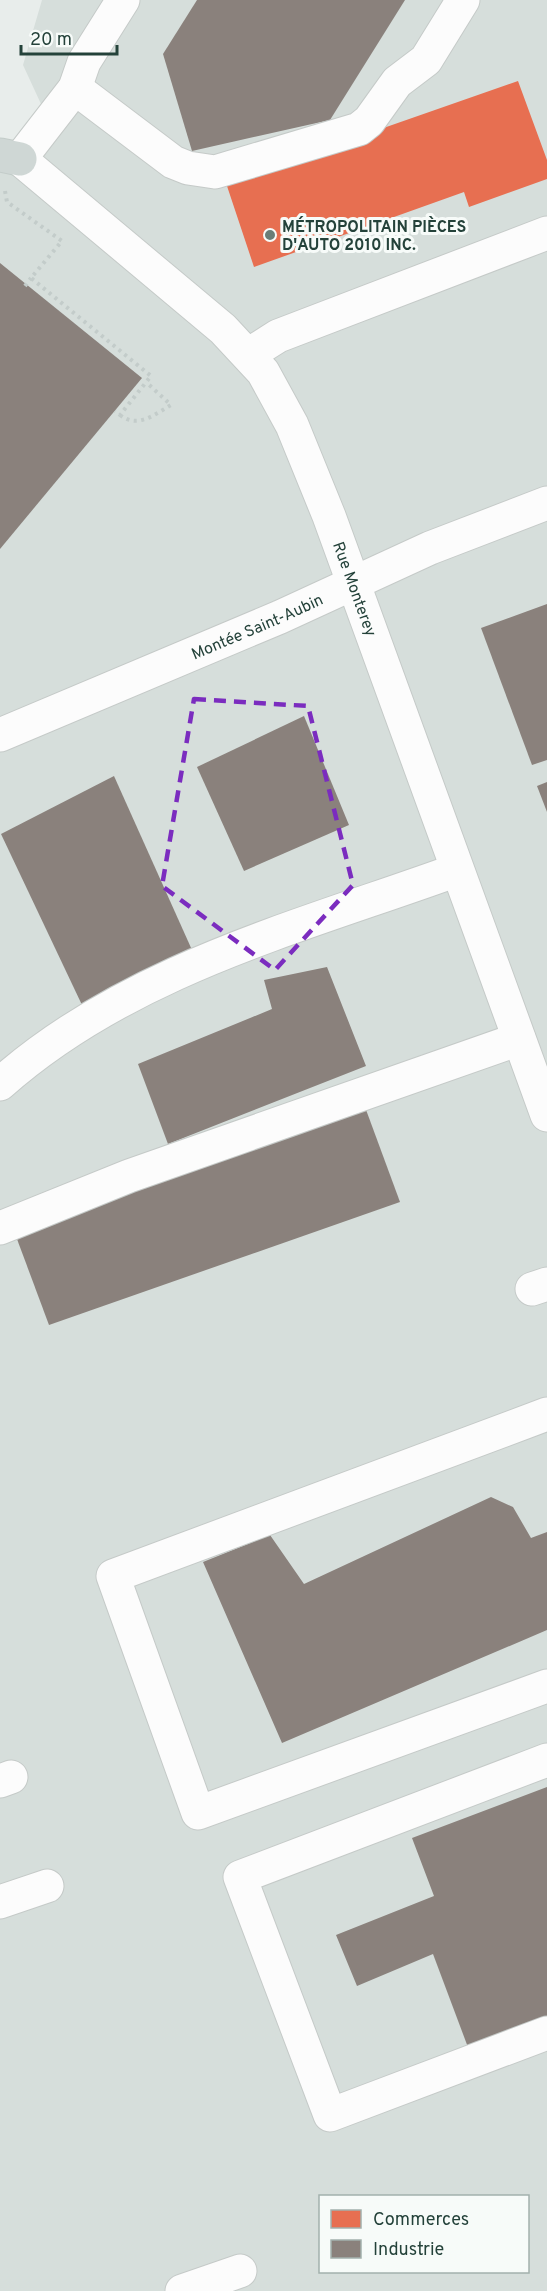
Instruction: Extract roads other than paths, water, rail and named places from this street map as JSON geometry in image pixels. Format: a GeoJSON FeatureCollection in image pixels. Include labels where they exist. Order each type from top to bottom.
{"type":"FeatureCollection","features":[{"type":"Feature","properties":{"kind":"street"},"geometry":{"type":"LineString","coordinates":[[8,166],[75,88],[84,62],[123,0]]}},
{"type":"Feature","properties":{"kind":"street"},"geometry":{"type":"LineString","coordinates":[[75,88],[173,162],[188,168],[215,172],[359,129],[369,122],[397,82],[426,60],[463,0]]}},
{"type":"Feature","properties":{"kind":"street","name":"Rue Monterey"},"geometry":{"type":"LineString","coordinates":[[8,166],[157,272],[248,355],[278,396],[329,516],[547,1115]]}},
{"type":"Feature","properties":{"kind":"street"},"geometry":{"type":"LineString","coordinates":[[248,355],[278,336],[547,233]]}},
{"type":"Feature","properties":{"kind":"street","name":"Montée Saint-Aubin"},"geometry":{"type":"LineString","coordinates":[[0,735],[280,617],[430,548],[547,503]]}},
{"type":"Feature","properties":{"kind":"street"},"geometry":{"type":"LineString","coordinates":[[0,1084],[19,1067],[141,989],[219,954],[457,870]]}},
{"type":"Feature","properties":{"kind":"street"},"geometry":{"type":"LineString","coordinates":[[0,1227],[129,1176],[519,1038]]}},
{"type":"Feature","properties":{"kind":"street"},"geometry":{"type":"LineString","coordinates":[[547,1414],[113,1576],[198,1813],[547,1686]]}},
{"type":"Feature","properties":{"kind":"street"},"geometry":{"type":"LineString","coordinates":[[547,1760],[240,1877],[330,2115],[547,2032]]}},
{"type":"Feature","properties":{"kind":"street"},"geometry":{"type":"LineString","coordinates":[[0,1902],[47,1886]]}},
{"type":"Feature","properties":{"kind":"street"},"geometry":{"type":"LineString","coordinates":[[182,2291],[240,2271]]}},
{"type":"Feature","properties":{"kind":"place","name":"MÉTROPOLITAIN PIÈCES D'AUTO 2010 INC."},"geometry":{"type":"Point","coordinates":[270,235]}}]}
